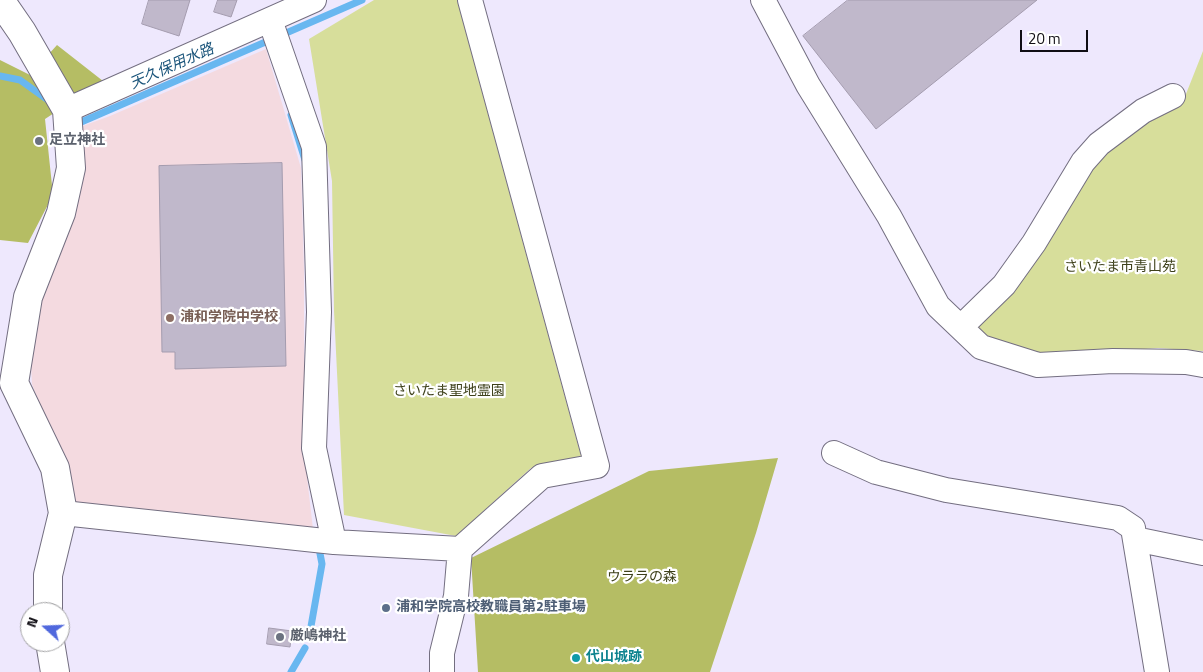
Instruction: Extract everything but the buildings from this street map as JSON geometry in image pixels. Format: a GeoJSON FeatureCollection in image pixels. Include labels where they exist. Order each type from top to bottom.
{"type":"FeatureCollection","features":[{"type":"Feature","properties":{"kind":"street"},"geometry":{"type":"LineString","coordinates":[[0,0],[11,27],[67,110],[71,168],[61,213],[28,297],[8,369],[55,468],[63,513],[48,575],[48,602]]}},
{"type":"Feature","properties":{"kind":"street"},"geometry":{"type":"LineString","coordinates":[[67,110],[314,0]]}},
{"type":"Feature","properties":{"kind":"street"},"geometry":{"type":"LineString","coordinates":[[442,672],[442,653],[456,596],[460,549],[542,476],[597,466],[470,0]]}},
{"type":"Feature","properties":{"kind":"street"},"geometry":{"type":"LineString","coordinates":[[763,0],[808,85],[889,216],[938,306],[981,347],[1038,364],[1113,361],[1186,362],[1203,365]]}},
{"type":"Feature","properties":{"kind":"street"},"geometry":{"type":"LineString","coordinates":[[270,20],[314,147],[319,312],[314,448],[334,542]]}},
{"type":"Feature","properties":{"kind":"street"},"geometry":{"type":"LineString","coordinates":[[961,327],[1004,285],[1034,243],[1083,162],[1099,144],[1142,111],[1173,96]]}},
{"type":"Feature","properties":{"kind":"street"},"geometry":{"type":"LineString","coordinates":[[834,454],[876,472],[946,490],[1118,518],[1133,528],[1157,672]]}},
{"type":"Feature","properties":{"kind":"street"},"geometry":{"type":"LineString","coordinates":[[63,513],[334,542],[460,549]]}},
{"type":"Feature","properties":{"kind":"street"},"geometry":{"type":"LineString","coordinates":[[1135,540],[1203,553]]}},
{"type":"Feature","properties":{"kind":"street"},"geometry":{"type":"LineString","coordinates":[[52,652],[55,672]]}},
{"type":"Feature","properties":{"kind":"shaded area","name":"浦和学院中学校"},"geometry":{"type":"Polygon","coordinates":[[[266,49],[301,168],[304,270],[304,451],[313,529],[176,512],[76,509],[32,384],[30,348],[80,127],[266,49]]]}},
{"type":"Feature","properties":{"kind":"green space","name":"さいたま聖地霊園"},"geometry":{"type":"Polygon","coordinates":[[[374,0],[457,0],[581,456],[531,468],[456,536],[344,515],[334,311],[332,181],[309,39],[374,0]]]}},
{"type":"Feature","properties":{"kind":"green space"},"geometry":{"type":"Polygon","coordinates":[[[57,45],[103,81],[45,119],[53,195],[28,243],[0,240],[0,60],[30,75],[57,45]]]}},
{"type":"Feature","properties":{"kind":"green space","name":"さいたま市青山苑"},"geometry":{"type":"Polygon","coordinates":[[[1203,51],[1203,351],[1158,348],[1036,357],[1004,348],[976,331],[976,319],[1103,149],[1184,99],[1203,51]]]}},
{"type":"Feature","properties":{"kind":"green space","name":"ウララの森"},"geometry":{"type":"Polygon","coordinates":[[[778,458],[756,533],[710,672],[478,672],[471,558],[649,471],[778,458]]]}},
{"type":"Feature","properties":{"kind":"waterway","name":"天久保用水路"},"geometry":{"type":"LineString","coordinates":[[75,120],[79,123],[362,0]]}},
{"type":"Feature","properties":{"kind":"waterway","name":"天久保用水路"},"geometry":{"type":"LineString","coordinates":[[0,76],[20,80],[52,103]]}},
{"type":"Feature","properties":{"kind":"waterway"},"geometry":{"type":"LineString","coordinates":[[291,115],[305,160]]}},
{"type":"Feature","properties":{"kind":"waterway"},"geometry":{"type":"LineString","coordinates":[[310,632],[322,564],[318,543]]}},
{"type":"Feature","properties":{"kind":"waterway"},"geometry":{"type":"LineString","coordinates":[[291,672],[305,648]]}},
{"type":"Feature","properties":{"kind":"place","name":"足立神社"},"geometry":{"type":"Point","coordinates":[39,141]}},
{"type":"Feature","properties":{"kind":"place","name":"浦和学院中学校"},"geometry":{"type":"Point","coordinates":[170,318]}},
{"type":"Feature","properties":{"kind":"place","name":"浦和学院高校教職員第2駐車場"},"geometry":{"type":"Point","coordinates":[386,608]}},
{"type":"Feature","properties":{"kind":"place","name":"厳嶋神社"},"geometry":{"type":"Point","coordinates":[280,637]}},
{"type":"Feature","properties":{"kind":"place","name":"代山城跡"},"geometry":{"type":"Point","coordinates":[576,658]}}]}
